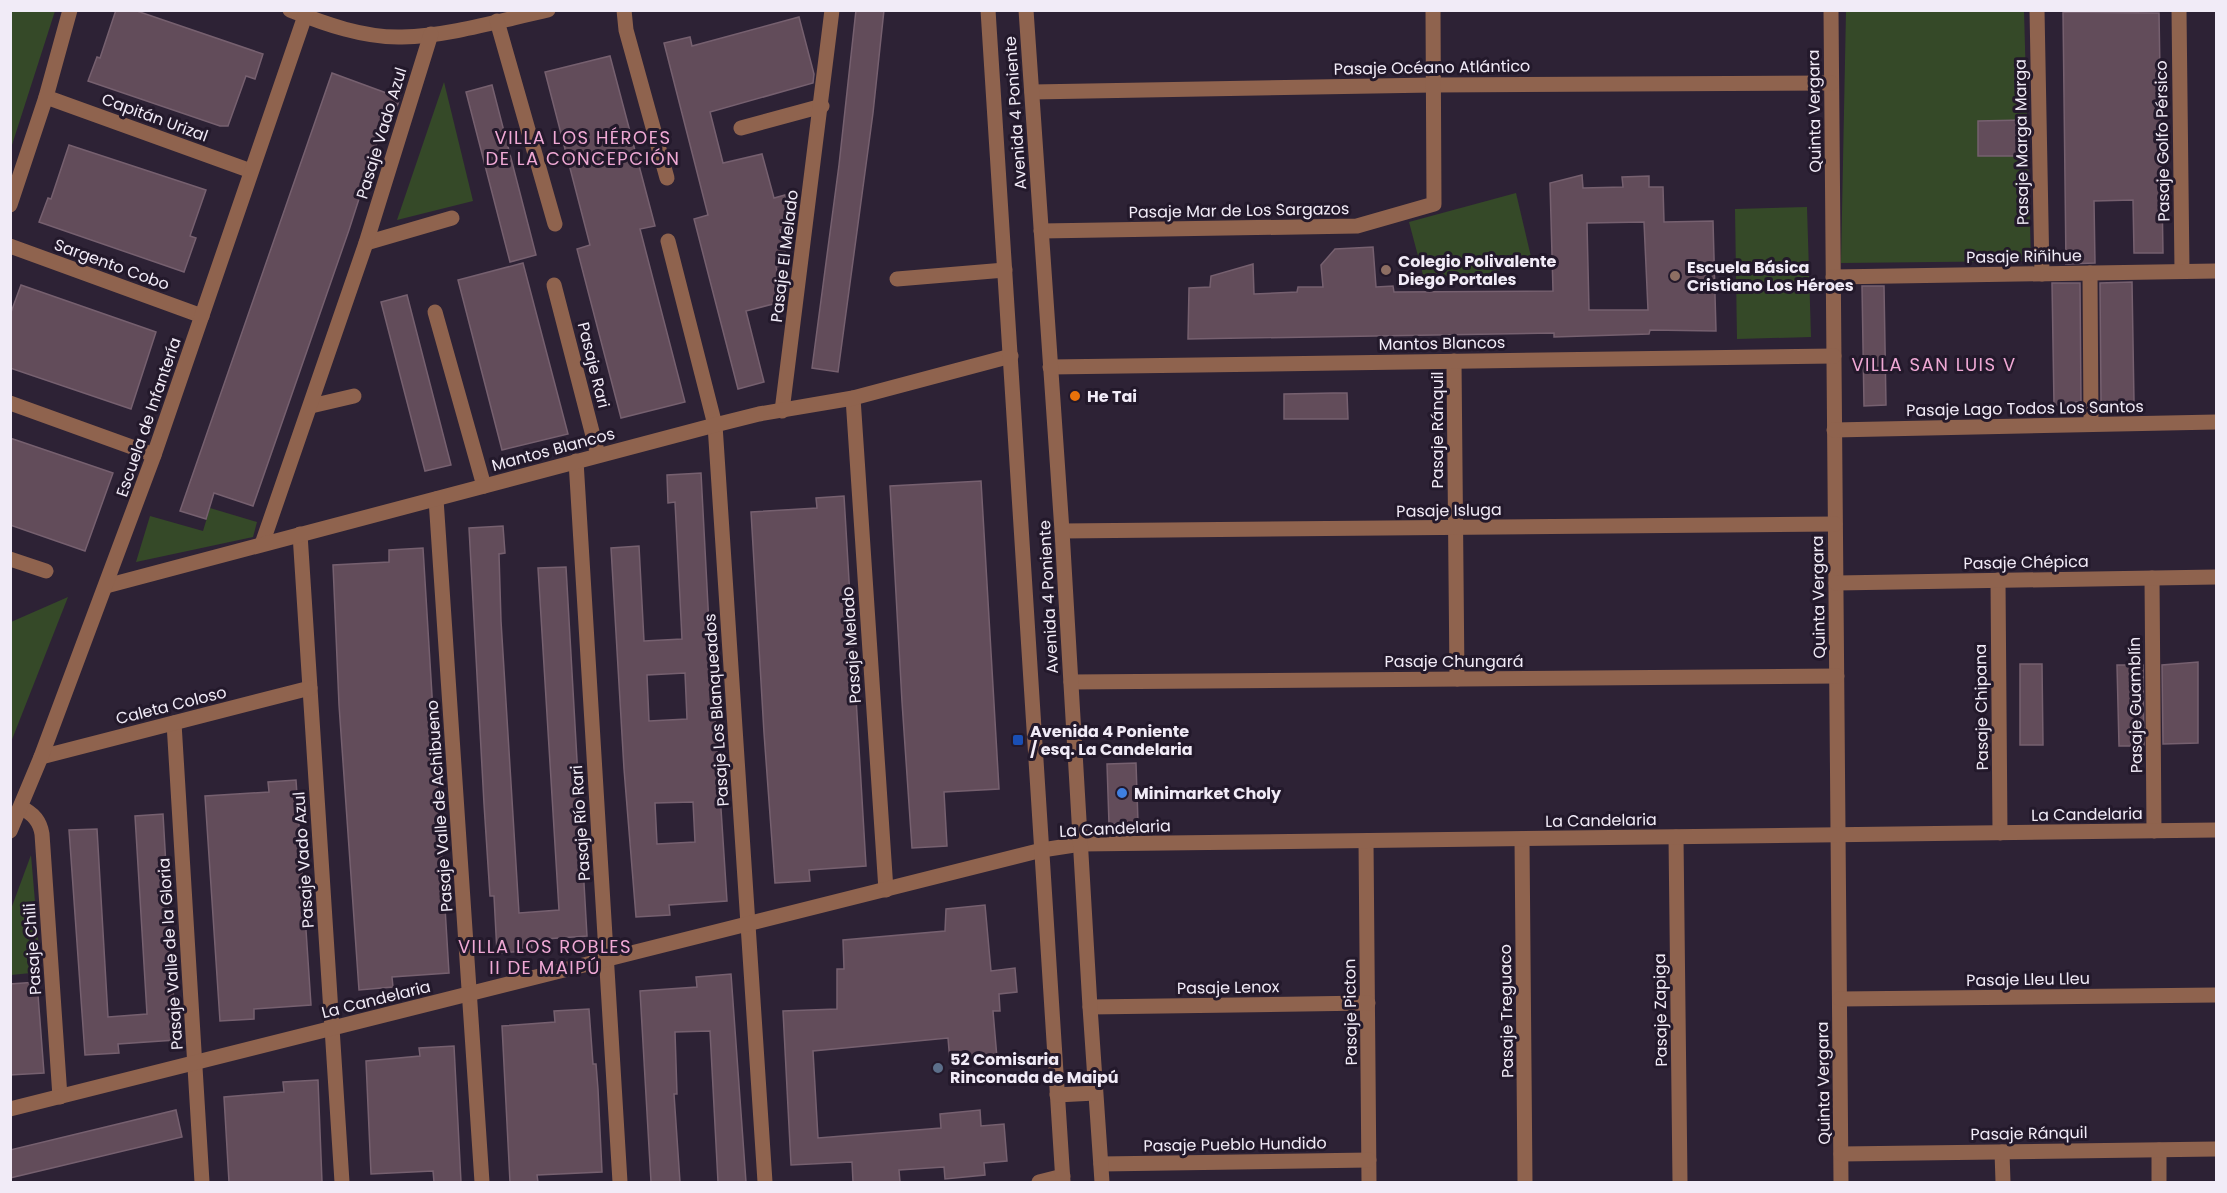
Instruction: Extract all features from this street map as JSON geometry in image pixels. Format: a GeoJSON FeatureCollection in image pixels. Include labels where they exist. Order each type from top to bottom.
{"type":"FeatureCollection","features":[{"type":"Feature","properties":{"kind":"street"},"geometry":{"type":"LineString","coordinates":[[10,205],[14,180],[46,97],[70,10]]}},
{"type":"Feature","properties":{"kind":"street"},"geometry":{"type":"LineString","coordinates":[[290,10],[306,13],[371,35],[401,37],[431,34],[548,10]]}},
{"type":"Feature","properties":{"kind":"street"},"geometry":{"type":"LineString","coordinates":[[624,10],[626,30],[666,178]]}},
{"type":"Feature","properties":{"kind":"street","name":"Pasaje El Melado"},"geometry":{"type":"LineString","coordinates":[[782,411],[822,106],[832,10]]}},
{"type":"Feature","properties":{"kind":"street","name":"Avenida 4 Poniente"},"geometry":{"type":"LineString","coordinates":[[988,10],[1063,1179]]}},
{"type":"Feature","properties":{"kind":"street","name":"Avenida 4 Poniente"},"geometry":{"type":"LineString","coordinates":[[1026,10],[1062,531],[1102,1182]]}},
{"type":"Feature","properties":{"kind":"street"},"geometry":{"type":"LineString","coordinates":[[1433,10],[1433,85]]}},
{"type":"Feature","properties":{"kind":"street","name":"Quinta Vergara"},"geometry":{"type":"LineString","coordinates":[[1830,10],[1841,1182]]}},
{"type":"Feature","properties":{"kind":"street","name":"Pasaje Marga Marga"},"geometry":{"type":"LineString","coordinates":[[2037,10],[2042,274]]}},
{"type":"Feature","properties":{"kind":"street","name":"Pasaje Golfo Pérsico"},"geometry":{"type":"LineString","coordinates":[[2179,10],[2182,272]]}},
{"type":"Feature","properties":{"kind":"street","name":"Escuela de Infantería"},"geometry":{"type":"LineString","coordinates":[[14,821],[41,757],[154,455],[306,13]]}},
{"type":"Feature","properties":{"kind":"street"},"geometry":{"type":"LineString","coordinates":[[497,21],[555,224]]}},
{"type":"Feature","properties":{"kind":"street","name":"Pasaje Vado Azul"},"geometry":{"type":"LineString","coordinates":[[262,544],[366,243],[431,34]]}},
{"type":"Feature","properties":{"kind":"street","name":"Pasaje Océano Atlántico"},"geometry":{"type":"LineString","coordinates":[[1032,92],[1433,85],[1831,82]]}},
{"type":"Feature","properties":{"kind":"street","name":"Pasaje Mar de Los Sargazos"},"geometry":{"type":"LineString","coordinates":[[1041,231],[1357,226],[1434,204],[1433,85]]}},
{"type":"Feature","properties":{"kind":"street","name":"Capitán Urizal"},"geometry":{"type":"LineString","coordinates":[[46,97],[251,171]]}},
{"type":"Feature","properties":{"kind":"street"},"geometry":{"type":"LineString","coordinates":[[741,128],[822,106]]}},
{"type":"Feature","properties":{"kind":"street"},"geometry":{"type":"LineString","coordinates":[[366,243],[452,218]]}},
{"type":"Feature","properties":{"kind":"street","name":"Pasaje Los Blanqueados"},"geometry":{"type":"LineString","coordinates":[[668,241],[715,425],[765,1182]]}},
{"type":"Feature","properties":{"kind":"street","name":"Sargento Cobo"},"geometry":{"type":"LineString","coordinates":[[10,246],[202,316]]}},
{"type":"Feature","properties":{"kind":"street"},"geometry":{"type":"LineString","coordinates":[[897,279],[1005,270]]}},
{"type":"Feature","properties":{"kind":"street","name":"Pasaje Riñihue"},"geometry":{"type":"LineString","coordinates":[[1833,277],[2217,271]]}},
{"type":"Feature","properties":{"kind":"street"},"geometry":{"type":"LineString","coordinates":[[2090,273],[2091,424]]}},
{"type":"Feature","properties":{"kind":"street","name":"Pasaje Rari"},"geometry":{"type":"LineString","coordinates":[[554,285],[598,455]]}},
{"type":"Feature","properties":{"kind":"street"},"geometry":{"type":"LineString","coordinates":[[435,312],[484,486]]}},
{"type":"Feature","properties":{"kind":"street","name":"Mantos Blancos"},"geometry":{"type":"LineString","coordinates":[[106,586],[715,425],[853,398],[1011,356]]}},
{"type":"Feature","properties":{"kind":"street","name":"Mantos Blancos"},"geometry":{"type":"LineString","coordinates":[[1050,367],[1834,356]]}},
{"type":"Feature","properties":{"kind":"street","name":"Pasaje Ránquil"},"geometry":{"type":"LineString","coordinates":[[1454,361],[1457,679]]}},
{"type":"Feature","properties":{"kind":"street"},"geometry":{"type":"LineString","coordinates":[[311,406],[354,396]]}},
{"type":"Feature","properties":{"kind":"street","name":"Pasaje Melado"},"geometry":{"type":"LineString","coordinates":[[853,398],[886,890]]}},
{"type":"Feature","properties":{"kind":"street"},"geometry":{"type":"LineString","coordinates":[[10,403],[154,455]]}},
{"type":"Feature","properties":{"kind":"street","name":"Pasaje Lago Todos Los Santos"},"geometry":{"type":"LineString","coordinates":[[1834,430],[2217,422]]}},
{"type":"Feature","properties":{"kind":"street","name":"Pasaje Río Rari"},"geometry":{"type":"LineString","coordinates":[[576,461],[620,1182]]}},
{"type":"Feature","properties":{"kind":"street","name":"Pasaje Valle de Achibueno"},"geometry":{"type":"LineString","coordinates":[[436,499],[482,1182]]}},
{"type":"Feature","properties":{"kind":"street","name":"Pasaje Isluga"},"geometry":{"type":"LineString","coordinates":[[1062,531],[1835,524]]}},
{"type":"Feature","properties":{"kind":"street","name":"Pasaje Vado Azul"},"geometry":{"type":"LineString","coordinates":[[300,534],[342,1182]]}},
{"type":"Feature","properties":{"kind":"street"},"geometry":{"type":"LineString","coordinates":[[10,560],[46,571]]}},
{"type":"Feature","properties":{"kind":"street","name":"Pasaje Chépica"},"geometry":{"type":"LineString","coordinates":[[1836,582],[2217,577]]}},
{"type":"Feature","properties":{"kind":"street","name":"Pasaje Guamblín"},"geometry":{"type":"LineString","coordinates":[[2152,578],[2154,831]]}},
{"type":"Feature","properties":{"kind":"street","name":"Pasaje Chipana"},"geometry":{"type":"LineString","coordinates":[[1998,580],[2000,833]]}},
{"type":"Feature","properties":{"kind":"street","name":"Pasaje Chungará"},"geometry":{"type":"LineString","coordinates":[[1071,682],[1837,676]]}},
{"type":"Feature","properties":{"kind":"street","name":"Caleta Coloso"},"geometry":{"type":"LineString","coordinates":[[41,757],[310,688]]}},
{"type":"Feature","properties":{"kind":"street","name":"Pasaje Valle de la Gloria"},"geometry":{"type":"LineString","coordinates":[[174,723],[202,1182]]}},
{"type":"Feature","properties":{"kind":"street","name":"Pasaje Chili"},"geometry":{"type":"LineString","coordinates":[[14,821],[34,817],[41,828],[60,1097]]}},
{"type":"Feature","properties":{"kind":"street","name":"La Candelaria"},"geometry":{"type":"LineString","coordinates":[[10,1109],[1042,850],[1081,844],[2217,830]]}},
{"type":"Feature","properties":{"kind":"street","name":"Pasaje Zapiga"},"geometry":{"type":"LineString","coordinates":[[1676,837],[1680,1182]]}},
{"type":"Feature","properties":{"kind":"street","name":"Pasaje Treguaco"},"geometry":{"type":"LineString","coordinates":[[1522,839],[1525,1182]]}},
{"type":"Feature","properties":{"kind":"street","name":"Pasaje Picton"},"geometry":{"type":"LineString","coordinates":[[1366,841],[1369,1182]]}},
{"type":"Feature","properties":{"kind":"street","name":"Pasaje Lleu Lleu"},"geometry":{"type":"LineString","coordinates":[[1840,999],[2217,995]]}},
{"type":"Feature","properties":{"kind":"street","name":"Pasaje Lenox"},"geometry":{"type":"LineString","coordinates":[[1090,1007],[1368,1003]]}},
{"type":"Feature","properties":{"kind":"street"},"geometry":{"type":"LineString","coordinates":[[1057,1095],[1095,1093]]}},
{"type":"Feature","properties":{"kind":"street","name":"Pasaje Ránquil"},"geometry":{"type":"LineString","coordinates":[[1841,1154],[2217,1149]]}},
{"type":"Feature","properties":{"kind":"street"},"geometry":{"type":"LineString","coordinates":[[2159,1150],[2160,1182]]}},
{"type":"Feature","properties":{"kind":"street"},"geometry":{"type":"LineString","coordinates":[[2002,1152],[2003,1182]]}},
{"type":"Feature","properties":{"kind":"street","name":"Pasaje Pueblo Hundido"},"geometry":{"type":"LineString","coordinates":[[1101,1164],[1369,1160]]}},
{"type":"Feature","properties":{"kind":"street"},"geometry":{"type":"LineString","coordinates":[[1039,1182],[1063,1179]]}},
{"type":"Feature","properties":{"kind":"green space"},"geometry":{"type":"Polygon","coordinates":[[[10,11],[55,11],[11,148],[10,11]]]}},
{"type":"Feature","properties":{"kind":"green space"},"geometry":{"type":"Polygon","coordinates":[[[1846,11],[2024,11],[2031,261],[1841,263],[1846,11]]]}},
{"type":"Feature","properties":{"kind":"green space"},"geometry":{"type":"Polygon","coordinates":[[[444,82],[473,201],[397,220],[444,82]]]}},
{"type":"Feature","properties":{"kind":"green space"},"geometry":{"type":"Polygon","coordinates":[[[1516,193],[1532,261],[1427,290],[1409,222],[1516,193]]]}},
{"type":"Feature","properties":{"kind":"green space"},"geometry":{"type":"Polygon","coordinates":[[[1807,207],[1811,337],[1737,339],[1735,209],[1807,207]]]}},
{"type":"Feature","properties":{"kind":"green space"},"geometry":{"type":"Polygon","coordinates":[[[210,508],[257,522],[253,537],[136,562],[150,516],[203,531],[210,508]]]}},
{"type":"Feature","properties":{"kind":"green space"},"geometry":{"type":"Polygon","coordinates":[[[68,597],[11,742],[11,622],[68,597]]]}},
{"type":"Feature","properties":{"kind":"green space"},"geometry":{"type":"Polygon","coordinates":[[[31,855],[41,972],[11,975],[11,909],[31,855]]]}},
{"type":"Feature","properties":{"kind":"building"},"geometry":{"type":"Polygon","coordinates":[[[116,10],[134,10],[263,54],[255,79],[246,76],[228,126],[220,126],[88,81],[97,57],[100,58],[116,10]]]}},
{"type":"Feature","properties":{"kind":"building"},"geometry":{"type":"Polygon","coordinates":[[[856,10],[884,10],[873,113],[838,372],[812,368],[839,165],[856,10]]]}},
{"type":"Feature","properties":{"kind":"building"},"geometry":{"type":"Polygon","coordinates":[[[2063,12],[2159,13],[2163,253],[2134,253],[2133,200],[2094,201],[2095,263],[2066,264],[2063,12]]]}},
{"type":"Feature","properties":{"kind":"building"},"geometry":{"type":"Polygon","coordinates":[[[799,17],[814,74],[813,83],[710,112],[723,163],[762,154],[774,198],[785,195],[793,227],[780,230],[788,264],[776,267],[785,301],[746,311],[764,382],[738,389],[694,219],[708,215],[664,43],[690,37],[692,46],[799,17]]]}},
{"type":"Feature","properties":{"kind":"building"},"geometry":{"type":"Polygon","coordinates":[[[610,56],[655,226],[640,229],[685,402],[621,418],[577,249],[590,245],[545,72],[610,56]]]}},
{"type":"Feature","properties":{"kind":"building"},"geometry":{"type":"Polygon","coordinates":[[[332,73],[400,98],[391,123],[384,121],[349,230],[253,506],[214,493],[206,519],[180,511],[332,73]]]}},
{"type":"Feature","properties":{"kind":"building"},"geometry":{"type":"Polygon","coordinates":[[[492,85],[536,255],[510,262],[466,92],[492,85]]]}},
{"type":"Feature","properties":{"kind":"building"},"geometry":{"type":"Polygon","coordinates":[[[2023,120],[2023,156],[1978,156],[1978,121],[2023,120]]]}},
{"type":"Feature","properties":{"kind":"building"},"geometry":{"type":"Polygon","coordinates":[[[69,145],[206,190],[190,236],[196,238],[184,272],[39,222],[48,198],[51,199],[69,145]]]}},
{"type":"Feature","properties":{"kind":"building"},"geometry":{"type":"Polygon","coordinates":[[[1582,175],[1583,188],[1623,187],[1622,177],[1649,176],[1649,187],[1663,187],[1664,222],[1713,221],[1716,331],[1650,330],[1649,334],[1554,337],[1554,333],[1188,339],[1189,288],[1210,287],[1211,276],[1253,264],[1254,294],[1297,292],[1298,287],[1323,287],[1321,265],[1335,249],[1373,247],[1376,287],[1393,286],[1394,292],[1553,291],[1550,183],[1582,175]],[[1644,222],[1587,223],[1589,310],[1648,310],[1644,222]]]}},
{"type":"Feature","properties":{"kind":"building"},"geometry":{"type":"Polygon","coordinates":[[[523,263],[568,434],[502,450],[458,280],[523,263]]]}},
{"type":"Feature","properties":{"kind":"building"},"geometry":{"type":"Polygon","coordinates":[[[2132,282],[2134,402],[2101,402],[2100,283],[2132,282]]]}},
{"type":"Feature","properties":{"kind":"building"},"geometry":{"type":"Polygon","coordinates":[[[2052,283],[2080,283],[2081,402],[2076,402],[2076,405],[2054,405],[2052,283]]]}},
{"type":"Feature","properties":{"kind":"building"},"geometry":{"type":"Polygon","coordinates":[[[21,285],[156,332],[131,409],[10,368],[10,315],[21,285]]]}},
{"type":"Feature","properties":{"kind":"building"},"geometry":{"type":"Polygon","coordinates":[[[1862,286],[1884,286],[1886,405],[1864,406],[1862,286]]]}},
{"type":"Feature","properties":{"kind":"building"},"geometry":{"type":"Polygon","coordinates":[[[407,295],[451,465],[425,471],[381,302],[407,295]]]}},
{"type":"Feature","properties":{"kind":"building"},"geometry":{"type":"Polygon","coordinates":[[[1347,393],[1348,419],[1284,419],[1284,394],[1347,393]]]}},
{"type":"Feature","properties":{"kind":"building"},"geometry":{"type":"Polygon","coordinates":[[[10,438],[113,473],[85,551],[10,525],[10,438]]]}},
{"type":"Feature","properties":{"kind":"building"},"geometry":{"type":"Polygon","coordinates":[[[701,473],[727,901],[669,905],[670,915],[636,917],[624,769],[611,548],[639,546],[644,641],[682,639],[675,502],[668,503],[667,475],[701,473]],[[685,673],[647,675],[649,721],[687,719],[685,673]],[[693,802],[655,803],[657,844],[695,842],[693,802]]]}},
{"type":"Feature","properties":{"kind":"building"},"geometry":{"type":"Polygon","coordinates":[[[981,481],[999,789],[944,792],[947,846],[912,848],[890,486],[981,481]]]}},
{"type":"Feature","properties":{"kind":"building"},"geometry":{"type":"Polygon","coordinates":[[[844,496],[866,866],[809,870],[810,881],[775,883],[751,512],[817,508],[816,498],[844,496]]]}},
{"type":"Feature","properties":{"kind":"building"},"geometry":{"type":"Polygon","coordinates":[[[503,526],[505,553],[499,554],[501,621],[519,913],[559,910],[538,568],[566,567],[587,936],[531,940],[532,951],[497,953],[494,896],[490,896],[469,528],[503,526]]]}},
{"type":"Feature","properties":{"kind":"building"},"geometry":{"type":"Polygon","coordinates":[[[423,548],[449,973],[392,977],[393,987],[359,990],[339,705],[333,565],[389,562],[389,550],[423,548]]]}},
{"type":"Feature","properties":{"kind":"building"},"geometry":{"type":"Polygon","coordinates":[[[2198,662],[2198,743],[2163,744],[2162,665],[2198,662]]]}},
{"type":"Feature","properties":{"kind":"building"},"geometry":{"type":"Polygon","coordinates":[[[2020,664],[2042,664],[2043,745],[2020,745],[2020,664]]]}},
{"type":"Feature","properties":{"kind":"building"},"geometry":{"type":"Polygon","coordinates":[[[2117,665],[2143,665],[2144,745],[2141,746],[2119,746],[2117,665]]]}},
{"type":"Feature","properties":{"kind":"building","name":"Minimarket Choly"},"geometry":{"type":"Polygon","coordinates":[[[1136,763],[1138,822],[1109,824],[1107,764],[1136,763]]]}},
{"type":"Feature","properties":{"kind":"building"},"geometry":{"type":"Polygon","coordinates":[[[296,780],[311,1005],[254,1009],[254,1019],[220,1021],[205,796],[269,792],[268,782],[296,780]]]}},
{"type":"Feature","properties":{"kind":"building"},"geometry":{"type":"Polygon","coordinates":[[[163,814],[176,1040],[118,1044],[119,1053],[85,1055],[69,830],[97,829],[108,1017],[147,1014],[135,816],[163,814]]]}},
{"type":"Feature","properties":{"kind":"building"},"geometry":{"type":"Polygon","coordinates":[[[985,905],[991,971],[1015,968],[1017,992],[999,994],[1000,1011],[993,1011],[997,1058],[950,1062],[948,1038],[813,1051],[818,1138],[941,1128],[940,1114],[980,1110],[981,1126],[1004,1124],[1007,1161],[984,1163],[985,1175],[945,1179],[944,1167],[899,1170],[900,1182],[853,1182],[852,1162],[791,1165],[783,1011],[837,1009],[837,969],[844,969],[843,940],[945,931],[946,909],[985,905]]]}},
{"type":"Feature","properties":{"kind":"building"},"geometry":{"type":"Polygon","coordinates":[[[731,974],[746,1182],[718,1182],[710,1031],[675,1032],[677,1094],[674,1094],[680,1182],[651,1182],[640,991],[697,987],[696,977],[731,974]]]}},
{"type":"Feature","properties":{"kind":"building"},"geometry":{"type":"Polygon","coordinates":[[[37,982],[44,1073],[10,1075],[10,984],[37,982]]]}},
{"type":"Feature","properties":{"kind":"building"},"geometry":{"type":"Polygon","coordinates":[[[589,1009],[593,1064],[596,1064],[598,1089],[602,1172],[537,1175],[538,1182],[510,1182],[502,1026],[555,1022],[554,1011],[589,1009]]]}},
{"type":"Feature","properties":{"kind":"building"},"geometry":{"type":"Polygon","coordinates":[[[454,1046],[461,1182],[434,1182],[433,1171],[371,1174],[366,1061],[420,1056],[419,1048],[454,1046]]]}},
{"type":"Feature","properties":{"kind":"building"},"geometry":{"type":"Polygon","coordinates":[[[318,1080],[322,1182],[229,1182],[224,1097],[284,1092],[283,1082],[318,1080]]]}},
{"type":"Feature","properties":{"kind":"building"},"geometry":{"type":"Polygon","coordinates":[[[176,1110],[182,1137],[10,1178],[10,1150],[176,1110]]]}},
{"type":"Feature","properties":{"kind":"place","name":"Colegio Polivalente Diego Portales"},"geometry":{"type":"Point","coordinates":[1386,270]}},
{"type":"Feature","properties":{"kind":"place","name":"Escuela Básica Cristiano Los Héroes"},"geometry":{"type":"Point","coordinates":[1675,276]}},
{"type":"Feature","properties":{"kind":"place","name":"He Tai"},"geometry":{"type":"Point","coordinates":[1075,396]}},
{"type":"Feature","properties":{"kind":"place","name":"Avenida 4 Poniente / esq. La Candelaria"},"geometry":{"type":"Point","coordinates":[1018,740]}},
{"type":"Feature","properties":{"kind":"place","name":"Minimarket Choly"},"geometry":{"type":"Point","coordinates":[1122,793]}},
{"type":"Feature","properties":{"kind":"place","name":"52 Comisaria Rinconada de Maipú"},"geometry":{"type":"Point","coordinates":[938,1068]}},
{"type":"Feature","properties":{"kind":"district","name":"VILLA LOS HÉROES DE LA CONCEPCIÓN"},"geometry":{"type":"Point","coordinates":[583,148]}},
{"type":"Feature","properties":{"kind":"district","name":"VILLA SAN LUIS V"},"geometry":{"type":"Point","coordinates":[1934,365]}},
{"type":"Feature","properties":{"kind":"district","name":"VILLA LOS ROBLES II DE MAIPÚ"},"geometry":{"type":"Point","coordinates":[545,957]}}]}
